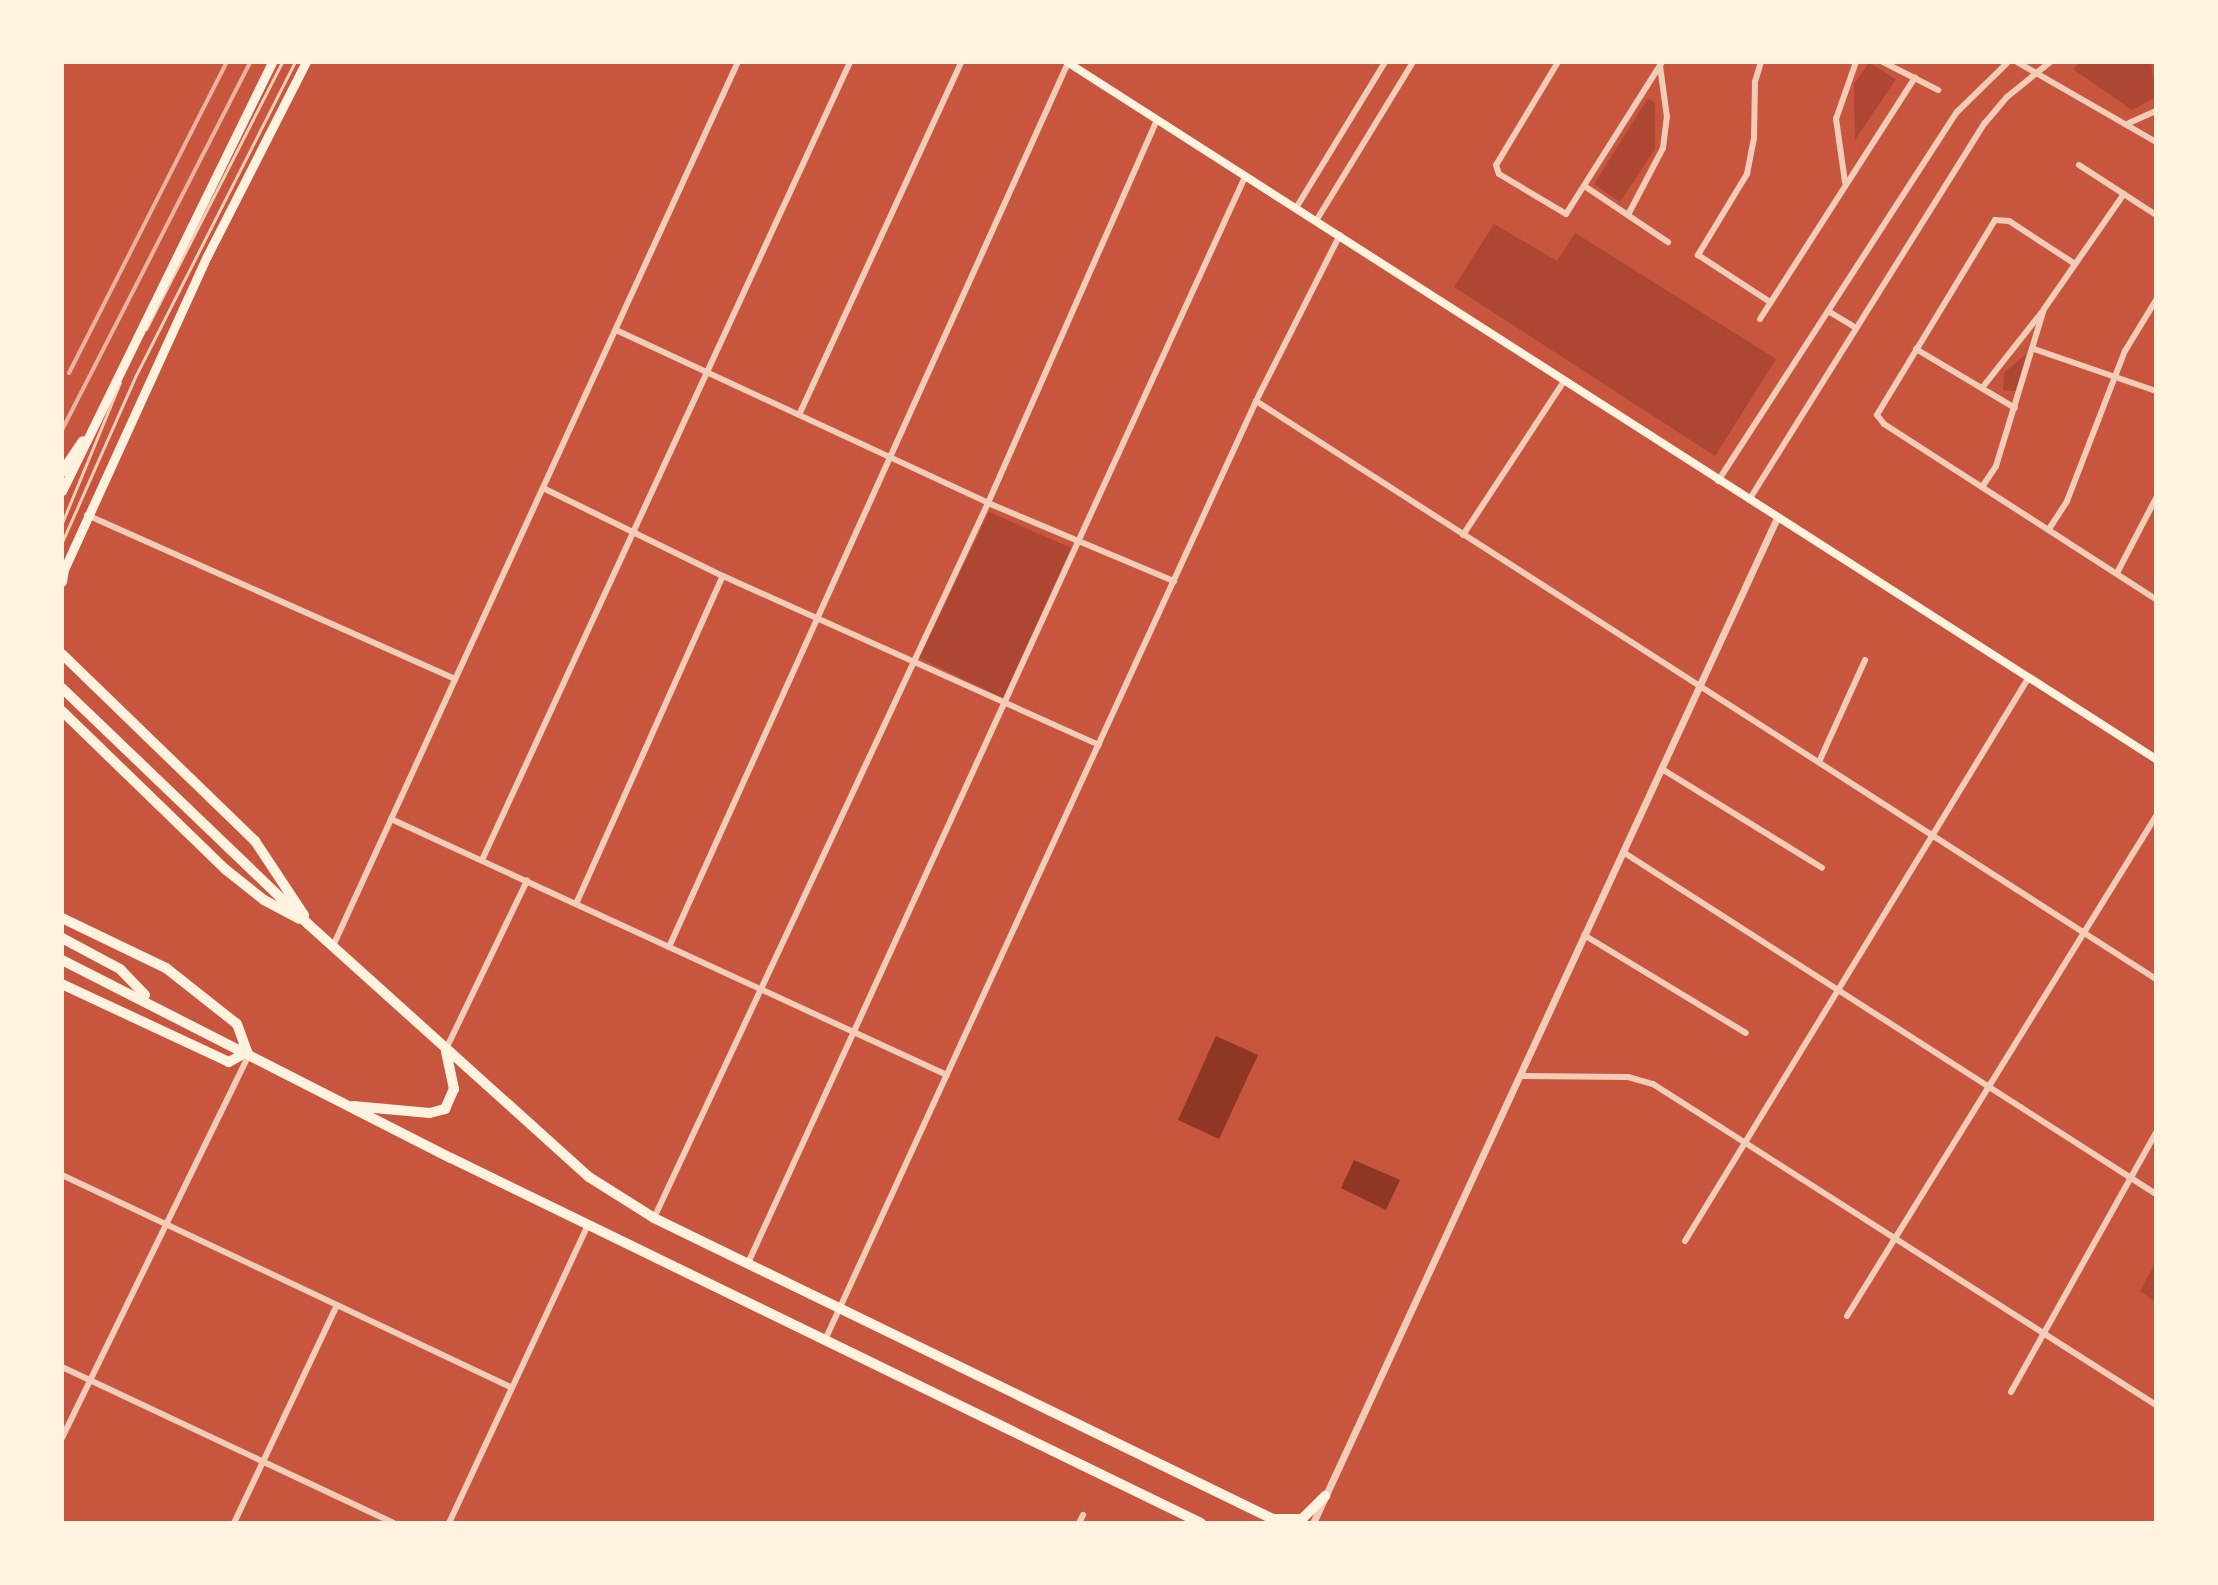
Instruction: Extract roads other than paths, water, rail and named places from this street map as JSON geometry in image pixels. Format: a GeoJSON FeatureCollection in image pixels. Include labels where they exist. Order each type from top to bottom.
{"type":"FeatureCollection","features":[{"type":"Feature","properties":{"kind":"highway"},"geometry":{"type":"LineString","coordinates":[[62,472],[83,441]]}},
{"type":"Feature","properties":{"kind":"highway"},"geometry":{"type":"LineString","coordinates":[[62,582],[63,572]]}},
{"type":"Feature","properties":{"kind":"highway"},"geometry":{"type":"LineString","coordinates":[[62,654],[255,841],[308,924]]}},
{"type":"Feature","properties":{"kind":"highway"},"geometry":{"type":"LineString","coordinates":[[62,688],[308,924],[571,1162],[654,1218],[1281,1523]]}},
{"type":"Feature","properties":{"kind":"highway"},"geometry":{"type":"LineString","coordinates":[[62,711],[247,888],[308,924]]}},
{"type":"Feature","properties":{"kind":"highway"},"geometry":{"type":"LineString","coordinates":[[62,918],[166,968],[237,1024],[248,1052]]}},
{"type":"Feature","properties":{"kind":"highway"},"geometry":{"type":"LineString","coordinates":[[62,938],[120,969],[148,999]]}},
{"type":"Feature","properties":{"kind":"highway"},"geometry":{"type":"LineString","coordinates":[[62,960],[148,999],[347,1105],[588,1225],[1201,1523]]}},
{"type":"Feature","properties":{"kind":"highway"},"geometry":{"type":"LineString","coordinates":[[62,984],[229,1062],[248,1052]]}},
{"type":"Feature","properties":{"kind":"highway"},"geometry":{"type":"LineString","coordinates":[[347,1105],[430,1113],[445,1109],[454,1089],[446,1049]]}},
{"type":"Feature","properties":{"kind":"highway"},"geometry":{"type":"LineString","coordinates":[[1267,1516],[1302,1519],[1325,1496]]}},
{"type":"Feature","properties":{"kind":"main road"},"geometry":{"type":"LineString","coordinates":[[62,491],[83,441],[272,62]]}},
{"type":"Feature","properties":{"kind":"main road"},"geometry":{"type":"LineString","coordinates":[[63,572],[207,256],[306,62]]}},
{"type":"Feature","properties":{"kind":"main road"},"geometry":{"type":"LineString","coordinates":[[1068,62],[2156,759]]}},
{"type":"Feature","properties":{"kind":"street"},"geometry":{"type":"LineString","coordinates":[[333,946],[738,62]]}},
{"type":"Feature","properties":{"kind":"street"},"geometry":{"type":"LineString","coordinates":[[482,860],[850,62]]}},
{"type":"Feature","properties":{"kind":"street"},"geometry":{"type":"LineString","coordinates":[[799,415],[961,62]]}},
{"type":"Feature","properties":{"kind":"street"},"geometry":{"type":"LineString","coordinates":[[669,947],[1068,62]]}},
{"type":"Feature","properties":{"kind":"street"},"geometry":{"type":"LineString","coordinates":[[1296,208],[1385,62]]}},
{"type":"Feature","properties":{"kind":"street"},"geometry":{"type":"LineString","coordinates":[[1316,221],[1413,62]]}},
{"type":"Feature","properties":{"kind":"street"},"geometry":{"type":"LineString","coordinates":[[1558,62],[1496,169],[1563,214],[1572,211],[1661,63]]}},
{"type":"Feature","properties":{"kind":"street"},"geometry":{"type":"LineString","coordinates":[[1761,62],[1755,82],[1754,138],[1747,174],[1698,255],[1702,262],[1770,302]]}},
{"type":"Feature","properties":{"kind":"street"},"geometry":{"type":"LineString","coordinates":[[1845,182],[1836,119],[1856,62]]}},
{"type":"Feature","properties":{"kind":"street"},"geometry":{"type":"LineString","coordinates":[[1883,62],[1938,90]]}},
{"type":"Feature","properties":{"kind":"street"},"geometry":{"type":"LineString","coordinates":[[1718,481],[1957,112],[2008,62]]}},
{"type":"Feature","properties":{"kind":"street"},"geometry":{"type":"LineString","coordinates":[[2017,62],[2154,138]]}},
{"type":"Feature","properties":{"kind":"street"},"geometry":{"type":"LineString","coordinates":[[1749,500],[1985,123],[2050,62]]}},
{"type":"Feature","properties":{"kind":"street"},"geometry":{"type":"LineString","coordinates":[[1629,213],[1663,148],[1667,117],[1661,63]]}},
{"type":"Feature","properties":{"kind":"street"},"geometry":{"type":"LineString","coordinates":[[1760,319],[1845,182],[1915,78]]}},
{"type":"Feature","properties":{"kind":"street"},"geometry":{"type":"LineString","coordinates":[[2129,123],[2156,111]]}},
{"type":"Feature","properties":{"kind":"street"},"geometry":{"type":"LineString","coordinates":[[654,1218],[988,503],[1157,120]]}},
{"type":"Feature","properties":{"kind":"street"},"geometry":{"type":"LineString","coordinates":[[2079,165],[2156,215]]}},
{"type":"Feature","properties":{"kind":"street"},"geometry":{"type":"LineString","coordinates":[[748,1263],[1245,177]]}},
{"type":"Feature","properties":{"kind":"street"},"geometry":{"type":"LineString","coordinates":[[1586,187],[1668,242]]}},
{"type":"Feature","properties":{"kind":"street"},"geometry":{"type":"LineString","coordinates":[[1982,388],[2044,309],[2124,194]]}},
{"type":"Feature","properties":{"kind":"street"},"geometry":{"type":"LineString","coordinates":[[2075,264],[2009,221],[1995,220],[1877,413],[1884,424],[2156,599]]}},
{"type":"Feature","properties":{"kind":"street"},"geometry":{"type":"LineString","coordinates":[[825,1340],[1256,401],[1340,235]]}},
{"type":"Feature","properties":{"kind":"street"},"geometry":{"type":"LineString","coordinates":[[2049,529],[2076,481],[2113,377],[2156,300]]}},
{"type":"Feature","properties":{"kind":"street"},"geometry":{"type":"LineString","coordinates":[[1982,487],[1996,466],[2044,309]]}},
{"type":"Feature","properties":{"kind":"street"},"geometry":{"type":"LineString","coordinates":[[1828,311],[1855,327]]}},
{"type":"Feature","properties":{"kind":"street"},"geometry":{"type":"LineString","coordinates":[[616,330],[988,503],[1174,581]]}},
{"type":"Feature","properties":{"kind":"street"},"geometry":{"type":"LineString","coordinates":[[1916,349],[2015,408]]}},
{"type":"Feature","properties":{"kind":"street"},"geometry":{"type":"LineString","coordinates":[[2034,349],[2156,391]]}},
{"type":"Feature","properties":{"kind":"street"},"geometry":{"type":"LineString","coordinates":[[1463,535],[1564,381]]}},
{"type":"Feature","properties":{"kind":"street"},"geometry":{"type":"LineString","coordinates":[[1256,401],[1819,762],[1931,838],[2156,979]]}},
{"type":"Feature","properties":{"kind":"street"},"geometry":{"type":"LineString","coordinates":[[543,488],[723,576],[1099,745]]}},
{"type":"Feature","properties":{"kind":"street"},"geometry":{"type":"LineString","coordinates":[[2117,573],[2156,498]]}},
{"type":"Feature","properties":{"kind":"street"},"geometry":{"type":"LineString","coordinates":[[87,515],[455,679]]}},
{"type":"Feature","properties":{"kind":"street"},"geometry":{"type":"LineString","coordinates":[[1313,1523],[1777,518]]}},
{"type":"Feature","properties":{"kind":"street"},"geometry":{"type":"LineString","coordinates":[[576,904],[723,576]]}},
{"type":"Feature","properties":{"kind":"street"},"geometry":{"type":"LineString","coordinates":[[1819,762],[1865,660]]}},
{"type":"Feature","properties":{"kind":"street"},"geometry":{"type":"LineString","coordinates":[[1685,1241],[2029,677]]}},
{"type":"Feature","properties":{"kind":"street"},"geometry":{"type":"LineString","coordinates":[[1662,769],[1822,868]]}},
{"type":"Feature","properties":{"kind":"street"},"geometry":{"type":"LineString","coordinates":[[1847,1316],[1990,1090],[2156,816]]}},
{"type":"Feature","properties":{"kind":"street"},"geometry":{"type":"LineString","coordinates":[[391,819],[947,1075]]}},
{"type":"Feature","properties":{"kind":"street"},"geometry":{"type":"LineString","coordinates":[[1623,852],[2156,1194]]}},
{"type":"Feature","properties":{"kind":"street"},"geometry":{"type":"LineString","coordinates":[[446,1049],[527,881]]}},
{"type":"Feature","properties":{"kind":"street"},"geometry":{"type":"LineString","coordinates":[[1584,935],[1746,1033]]}},
{"type":"Feature","properties":{"kind":"street"},"geometry":{"type":"LineString","coordinates":[[62,1438],[248,1052]]}},
{"type":"Feature","properties":{"kind":"street"},"geometry":{"type":"LineString","coordinates":[[1520,1076],[1645,1080],[2156,1405]]}},
{"type":"Feature","properties":{"kind":"street"},"geometry":{"type":"LineString","coordinates":[[2011,1392],[2156,1133]]}},
{"type":"Feature","properties":{"kind":"street"},"geometry":{"type":"LineString","coordinates":[[62,1175],[510,1387]]}},
{"type":"Feature","properties":{"kind":"street"},"geometry":{"type":"LineString","coordinates":[[449,1523],[588,1225]]}},
{"type":"Feature","properties":{"kind":"street"},"geometry":{"type":"LineString","coordinates":[[234,1523],[337,1305]]}},
{"type":"Feature","properties":{"kind":"street"},"geometry":{"type":"LineString","coordinates":[[62,1367],[393,1523]]}},
{"type":"Feature","properties":{"kind":"street"},"geometry":{"type":"LineString","coordinates":[[1079,1523],[1083,1515]]}},
{"type":"Feature","properties":{"kind":"lane"},"geometry":{"type":"LineString","coordinates":[[62,523],[123,374],[282,62]]}},
{"type":"Feature","properties":{"kind":"lane"},"geometry":{"type":"LineString","coordinates":[[62,542],[98,457],[295,62]]}},
{"type":"Feature","properties":{"kind":"railway"},"geometry":{"type":"LineString","coordinates":[[69,373],[227,62]]}},
{"type":"Feature","properties":{"kind":"railway"},"geometry":{"type":"LineString","coordinates":[[62,430],[250,62]]}}]}
